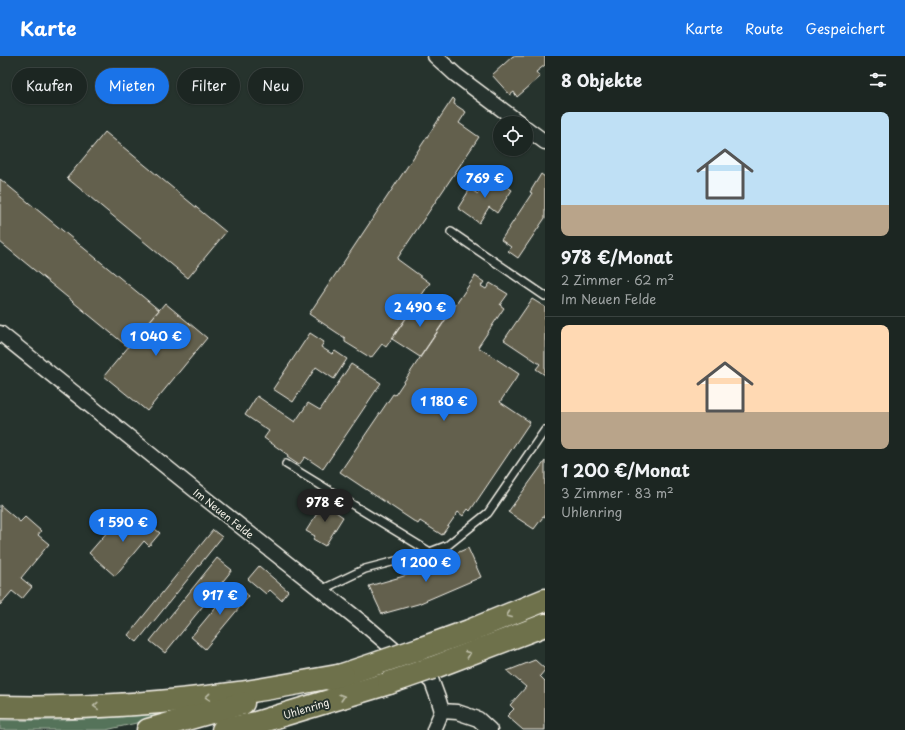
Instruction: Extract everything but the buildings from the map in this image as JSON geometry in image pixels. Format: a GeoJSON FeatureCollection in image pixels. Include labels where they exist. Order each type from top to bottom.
{"type":"FeatureCollection","features":[{"type":"Feature","properties":{"kind":"highway"},"geometry":{"type":"LineString","coordinates":[[148,730],[378,664],[469,631],[545,600]]}},
{"type":"Feature","properties":{"kind":"highway","name":"Uhlenring"},"geometry":{"type":"LineString","coordinates":[[223,730],[256,723],[389,683],[545,625]]}},
{"type":"Feature","properties":{"kind":"highway"},"geometry":{"type":"LineString","coordinates":[[0,707],[32,708],[135,705],[239,693],[343,675]]}},
{"type":"Feature","properties":{"kind":"street"},"geometry":{"type":"LineString","coordinates":[[435,56],[456,75],[511,116]]}},
{"type":"Feature","properties":{"kind":"street"},"geometry":{"type":"LineString","coordinates":[[533,133],[545,142]]}},
{"type":"Feature","properties":{"kind":"street","name":"Im Neuen Felde"},"geometry":{"type":"LineString","coordinates":[[0,333],[364,624],[432,682],[441,706]]}},
{"type":"Feature","properties":{"kind":"street"},"geometry":{"type":"LineString","coordinates":[[434,730],[441,706],[478,719],[490,730]]}},
{"type":"Feature","properties":{"kind":"lane"},"geometry":{"type":"LineString","coordinates":[[451,232],[545,296]]}},
{"type":"Feature","properties":{"kind":"lane"},"geometry":{"type":"LineString","coordinates":[[321,590],[365,569],[430,552],[448,545],[488,513],[545,430]]}},
{"type":"Feature","properties":{"kind":"lane"},"geometry":{"type":"LineString","coordinates":[[286,464],[430,552]]}},
{"type":"Feature","properties":{"kind":"green space"},"geometry":{"type":"Polygon","coordinates":[[[184,712],[106,730],[0,730],[0,720],[69,720],[184,712]]]}}]}
